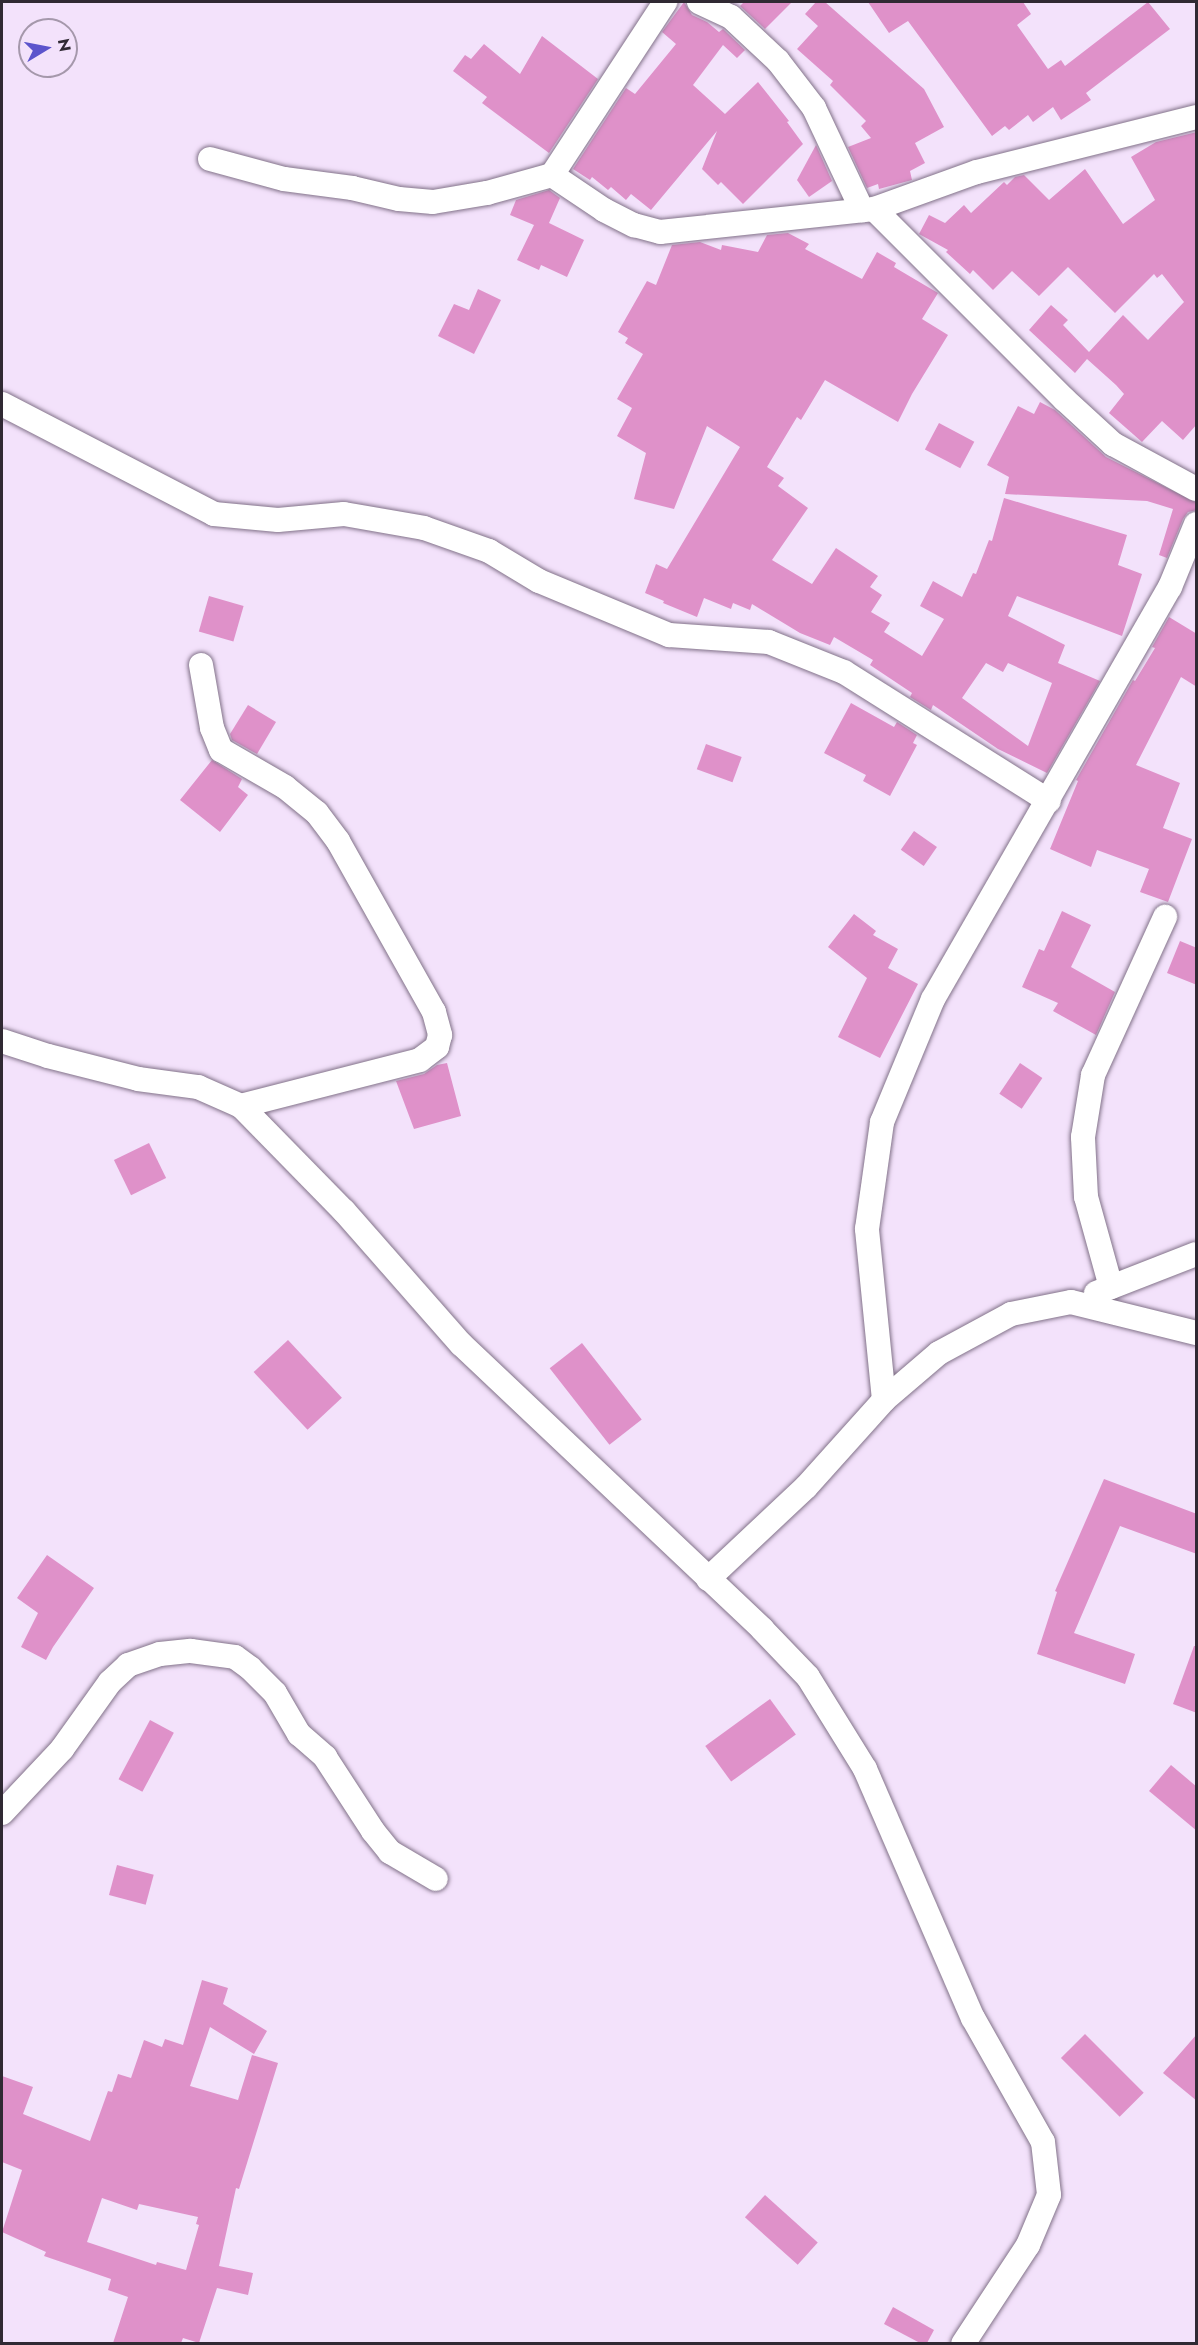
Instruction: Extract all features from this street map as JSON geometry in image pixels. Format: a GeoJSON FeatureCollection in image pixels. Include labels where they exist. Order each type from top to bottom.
{"type":"FeatureCollection","features":[{"type":"Feature","properties":{"kind":"street"},"geometry":{"type":"LineString","coordinates":[[210,159],[284,178],[433,202],[487,193],[552,176],[665,2]]}},
{"type":"Feature","properties":{"kind":"street"},"geometry":{"type":"LineString","coordinates":[[699,2],[731,17],[778,61],[814,108],[868,209],[1113,444],[1197,489]]}},
{"type":"Feature","properties":{"kind":"street"},"geometry":{"type":"LineString","coordinates":[[552,176],[604,210],[634,225],[660,232],[768,218],[868,209],[977,172],[1197,117]]}},
{"type":"Feature","properties":{"kind":"street"},"geometry":{"type":"LineString","coordinates":[[2,404],[214,514],[278,520],[344,514],[424,528],[489,551],[539,581],[669,635],[769,642],[844,672],[1049,801]]}},
{"type":"Feature","properties":{"kind":"street"},"geometry":{"type":"LineString","coordinates":[[884,1400],[867,1229],[882,1122],[933,999],[1049,801],[1170,587],[1197,524]]}},
{"type":"Feature","properties":{"kind":"street"},"geometry":{"type":"LineString","coordinates":[[201,665],[212,728],[221,750],[285,787],[317,813],[338,841],[428,1002],[440,1035],[437,1047],[420,1060],[241,1106]]}},
{"type":"Feature","properties":{"kind":"street"},"geometry":{"type":"LineString","coordinates":[[1111,1287],[1086,1197],[1083,1137],[1093,1075],[1166,917]]}},
{"type":"Feature","properties":{"kind":"street"},"geometry":{"type":"LineString","coordinates":[[2,1041],[48,1056],[138,1078],[198,1087],[241,1106],[344,1211],[461,1344],[808,1677],[865,1769],[973,2018],[1043,2142],[1049,2195],[1028,2245],[963,2343]]}},
{"type":"Feature","properties":{"kind":"street"},"geometry":{"type":"LineString","coordinates":[[708,1579],[806,1487],[884,1400],[939,1353],[1011,1314],[1071,1302],[1197,1254]]}},
{"type":"Feature","properties":{"kind":"street"},"geometry":{"type":"LineString","coordinates":[[1071,1302],[1197,1333]]}},
{"type":"Feature","properties":{"kind":"street"},"geometry":{"type":"LineString","coordinates":[[2,1813],[62,1749],[110,1682],[128,1665],[160,1654],[191,1651],[235,1657],[250,1668],[275,1693],[299,1734],[325,1757],[373,1831],[390,1851],[436,1879]]}},
{"type":"Feature","properties":{"kind":"building"},"geometry":{"type":"Polygon","coordinates":[[[684,2],[692,15],[707,22],[719,32],[723,29],[745,50],[737,58],[723,45],[693,85],[725,114],[758,82],[789,121],[787,122],[803,144],[743,204],[721,182],[718,185],[702,169],[717,131],[651,210],[631,194],[626,200],[611,187],[608,190],[592,177],[590,180],[573,169],[626,88],[635,94],[676,44],[662,32],[684,2]]]}},
{"type":"Feature","properties":{"kind":"building"},"geometry":{"type":"Polygon","coordinates":[[[744,2],[792,2],[765,29],[740,6],[744,2]]]}},
{"type":"Feature","properties":{"kind":"building"},"geometry":{"type":"Polygon","coordinates":[[[816,2],[825,2],[924,89],[944,127],[915,143],[925,163],[910,171],[912,180],[879,189],[878,184],[867,188],[848,147],[871,138],[861,126],[866,121],[830,85],[833,81],[797,49],[818,26],[805,14],[816,2]]]}},
{"type":"Feature","properties":{"kind":"building"},"geometry":{"type":"Polygon","coordinates":[[[868,2],[1023,2],[1031,14],[1017,25],[1048,69],[1061,60],[1065,66],[1148,2],[1170,29],[1086,93],[1091,100],[1061,120],[1053,107],[1033,122],[1028,115],[1009,130],[1005,126],[992,136],[908,21],[889,33],[868,2]]]}},
{"type":"Feature","properties":{"kind":"building"},"geometry":{"type":"Polygon","coordinates":[[[542,36],[598,79],[549,153],[482,103],[487,97],[453,71],[465,55],[471,59],[484,44],[520,74],[542,36]]]}},
{"type":"Feature","properties":{"kind":"building"},"geometry":{"type":"Polygon","coordinates":[[[1197,132],[1197,424],[1183,440],[1162,421],[1142,442],[1109,413],[1124,394],[1116,385],[1087,359],[1075,373],[1029,330],[1051,305],[1068,320],[1063,325],[1089,352],[1123,315],[1148,340],[1184,302],[1162,274],[1157,278],[1154,274],[1115,313],[1068,267],[1039,296],[1012,271],[993,290],[973,270],[970,274],[946,252],[948,250],[919,234],[929,215],[945,223],[964,205],[971,213],[1004,182],[1007,185],[1015,177],[1024,175],[1049,200],[1085,169],[1123,224],[1155,200],[1131,157],[1156,142],[1197,132]]]}},
{"type":"Feature","properties":{"kind":"building"},"geometry":{"type":"Polygon","coordinates":[[[816,145],[832,181],[809,197],[797,180],[816,145]]]}},
{"type":"Feature","properties":{"kind":"building"},"geometry":{"type":"Polygon","coordinates":[[[549,190],[560,198],[549,223],[584,240],[567,277],[541,265],[539,270],[517,260],[534,225],[510,215],[516,200],[549,190]]]}},
{"type":"Feature","properties":{"kind":"building"},"geometry":{"type":"Polygon","coordinates":[[[788,233],[809,244],[805,249],[862,279],[877,252],[896,263],[894,267],[938,293],[922,319],[948,335],[912,394],[898,422],[825,380],[801,420],[797,417],[767,467],[784,478],[778,486],[808,508],[772,560],[812,584],[836,548],[878,576],[870,587],[882,595],[871,612],[890,623],[884,632],[922,656],[944,619],[920,606],[933,581],[962,597],[973,573],[976,574],[989,540],[992,541],[1004,498],[1127,535],[1118,565],[1142,574],[1122,636],[1017,596],[1008,616],[1065,645],[1058,663],[1100,681],[1047,773],[998,749],[933,705],[931,710],[910,697],[912,693],[870,665],[873,660],[834,637],[830,645],[800,633],[752,604],[750,610],[733,603],[731,609],[704,598],[697,617],[645,593],[656,564],[667,569],[740,447],[707,426],[674,509],[634,499],[646,453],[617,436],[632,408],[617,399],[643,354],[625,343],[628,338],[618,332],[647,281],[656,285],[672,245],[700,242],[721,250],[722,245],[758,252],[767,235],[788,233]],[[986,663],[962,698],[1028,746],[1052,683],[1008,663],[1003,672],[986,663]]]}},
{"type":"Feature","properties":{"kind":"building"},"geometry":{"type":"Polygon","coordinates":[[[478,289],[501,300],[474,354],[438,336],[454,304],[469,310],[478,289]]]}},
{"type":"Feature","properties":{"kind":"building"},"geometry":{"type":"Polygon","coordinates":[[[1040,402],[1055,410],[1106,457],[1197,503],[1197,510],[1188,512],[1183,519],[1167,558],[1159,555],[1173,509],[1147,501],[1005,494],[1009,477],[987,465],[1018,406],[1034,414],[1040,402]]]}},
{"type":"Feature","properties":{"kind":"building"},"geometry":{"type":"Polygon","coordinates":[[[939,423],[974,442],[960,468],[925,449],[939,423]]]}},
{"type":"Feature","properties":{"kind":"building"},"geometry":{"type":"Polygon","coordinates":[[[209,596],[244,606],[233,641],[199,632],[209,596]]]}},
{"type":"Feature","properties":{"kind":"building"},"geometry":{"type":"Polygon","coordinates":[[[1169,617],[1197,634],[1197,687],[1181,677],[1136,765],[1180,783],[1163,828],[1192,839],[1168,902],[1140,892],[1149,869],[1097,850],[1091,867],[1050,849],[1078,781],[1076,780],[1133,680],[1135,681],[1155,648],[1152,647],[1169,617]]]}},
{"type":"Feature","properties":{"kind":"building"},"geometry":{"type":"Polygon","coordinates":[[[851,703],[894,727],[897,722],[917,735],[913,743],[917,745],[890,796],[863,781],[866,775],[824,753],[851,703]]]}},
{"type":"Feature","properties":{"kind":"building"},"geometry":{"type":"Polygon","coordinates":[[[248,705],[276,722],[257,754],[232,740],[230,734],[248,705]]]}},
{"type":"Feature","properties":{"kind":"building"},"geometry":{"type":"Polygon","coordinates":[[[706,744],[742,757],[732,782],[697,769],[706,744]]]}},
{"type":"Feature","properties":{"kind":"building"},"geometry":{"type":"Polygon","coordinates":[[[212,760],[242,779],[238,787],[248,795],[220,832],[180,800],[212,760]]]}},
{"type":"Feature","properties":{"kind":"building"},"geometry":{"type":"Polygon","coordinates":[[[914,831],[937,847],[924,866],[901,850],[914,831]]]}},
{"type":"Feature","properties":{"kind":"building"},"geometry":{"type":"Polygon","coordinates":[[[1062,911],[1091,925],[1071,967],[1115,992],[1096,1035],[1053,1011],[1058,1003],[1022,987],[1039,949],[1044,951],[1062,911]]]}},
{"type":"Feature","properties":{"kind":"building"},"geometry":{"type":"Polygon","coordinates":[[[854,914],[876,931],[873,935],[898,949],[888,968],[918,984],[880,1058],[838,1037],[867,978],[828,947],[854,914]]]}},
{"type":"Feature","properties":{"kind":"building"},"geometry":{"type":"Polygon","coordinates":[[[1180,941],[1197,948],[1197,985],[1167,973],[1180,941]]]}},
{"type":"Feature","properties":{"kind":"building"},"geometry":{"type":"Polygon","coordinates":[[[447,1063],[461,1116],[414,1129],[396,1081],[424,1074],[437,1065],[447,1063]]]}},
{"type":"Feature","properties":{"kind":"building"},"geometry":{"type":"Polygon","coordinates":[[[1020,1063],[1042,1078],[1022,1109],[999,1094],[1020,1063]]]}},
{"type":"Feature","properties":{"kind":"building"},"geometry":{"type":"Polygon","coordinates":[[[149,1143],[166,1178],[131,1195],[114,1160],[149,1143]]]}},
{"type":"Feature","properties":{"kind":"building"},"geometry":{"type":"Polygon","coordinates":[[[288,1340],[342,1398],[308,1430],[254,1372],[288,1340]]]}},
{"type":"Feature","properties":{"kind":"building"},"geometry":{"type":"Polygon","coordinates":[[[582,1343],[642,1419],[609,1445],[550,1368],[582,1343]]]}},
{"type":"Feature","properties":{"kind":"building"},"geometry":{"type":"Polygon","coordinates":[[[1104,1479],[1197,1514],[1197,1554],[1120,1526],[1074,1633],[1135,1654],[1125,1684],[1037,1654],[1057,1592],[1055,1591],[1104,1479]]]}},
{"type":"Feature","properties":{"kind":"building"},"geometry":{"type":"Polygon","coordinates":[[[47,1555],[94,1588],[46,1660],[21,1647],[38,1613],[17,1598],[47,1555]]]}},
{"type":"Feature","properties":{"kind":"building"},"geometry":{"type":"Polygon","coordinates":[[[1194,1646],[1197,1646],[1197,1713],[1173,1704],[1194,1646]]]}},
{"type":"Feature","properties":{"kind":"building"},"geometry":{"type":"Polygon","coordinates":[[[770,1699],[796,1735],[731,1782],[705,1746],[770,1699]]]}},
{"type":"Feature","properties":{"kind":"building"},"geometry":{"type":"Polygon","coordinates":[[[150,1720],[174,1733],[142,1792],[119,1779],[150,1720]]]}},
{"type":"Feature","properties":{"kind":"building"},"geometry":{"type":"Polygon","coordinates":[[[1171,1765],[1197,1787],[1197,1831],[1149,1791],[1171,1765]]]}},
{"type":"Feature","properties":{"kind":"building"},"geometry":{"type":"Polygon","coordinates":[[[117,1865],[154,1875],[146,1905],[109,1895],[117,1865]]]}},
{"type":"Feature","properties":{"kind":"building"},"geometry":{"type":"Polygon","coordinates":[[[202,1980],[228,1988],[223,2004],[267,2031],[254,2054],[210,2027],[190,2086],[238,2100],[252,2055],[278,2063],[239,2189],[236,2188],[219,2266],[253,2273],[248,2295],[217,2288],[199,2343],[183,2338],[181,2343],[113,2343],[128,2297],[108,2290],[111,2279],[44,2256],[46,2252],[2,2232],[22,2170],[2,2162],[2,2076],[33,2087],[23,2114],[90,2141],[108,2091],[112,2092],[118,2074],[131,2078],[144,2040],[162,2047],[165,2039],[183,2045],[202,1980]],[[102,2198],[87,2242],[156,2265],[157,2262],[186,2270],[199,2225],[196,2224],[198,2217],[139,2204],[137,2210],[102,2198]]]}},
{"type":"Feature","properties":{"kind":"building"},"geometry":{"type":"Polygon","coordinates":[[[1085,2034],[1144,2093],[1120,2117],[1061,2058],[1085,2034]]]}},
{"type":"Feature","properties":{"kind":"building"},"geometry":{"type":"Polygon","coordinates":[[[1197,2034],[1197,2101],[1163,2073],[1197,2034]]]}},
{"type":"Feature","properties":{"kind":"building"},"geometry":{"type":"Polygon","coordinates":[[[765,2195],[818,2243],[798,2265],[745,2217],[765,2195]]]}},
{"type":"Feature","properties":{"kind":"building"},"geometry":{"type":"Polygon","coordinates":[[[893,2307],[934,2330],[927,2343],[920,2343],[884,2324],[893,2307]]]}}]}
